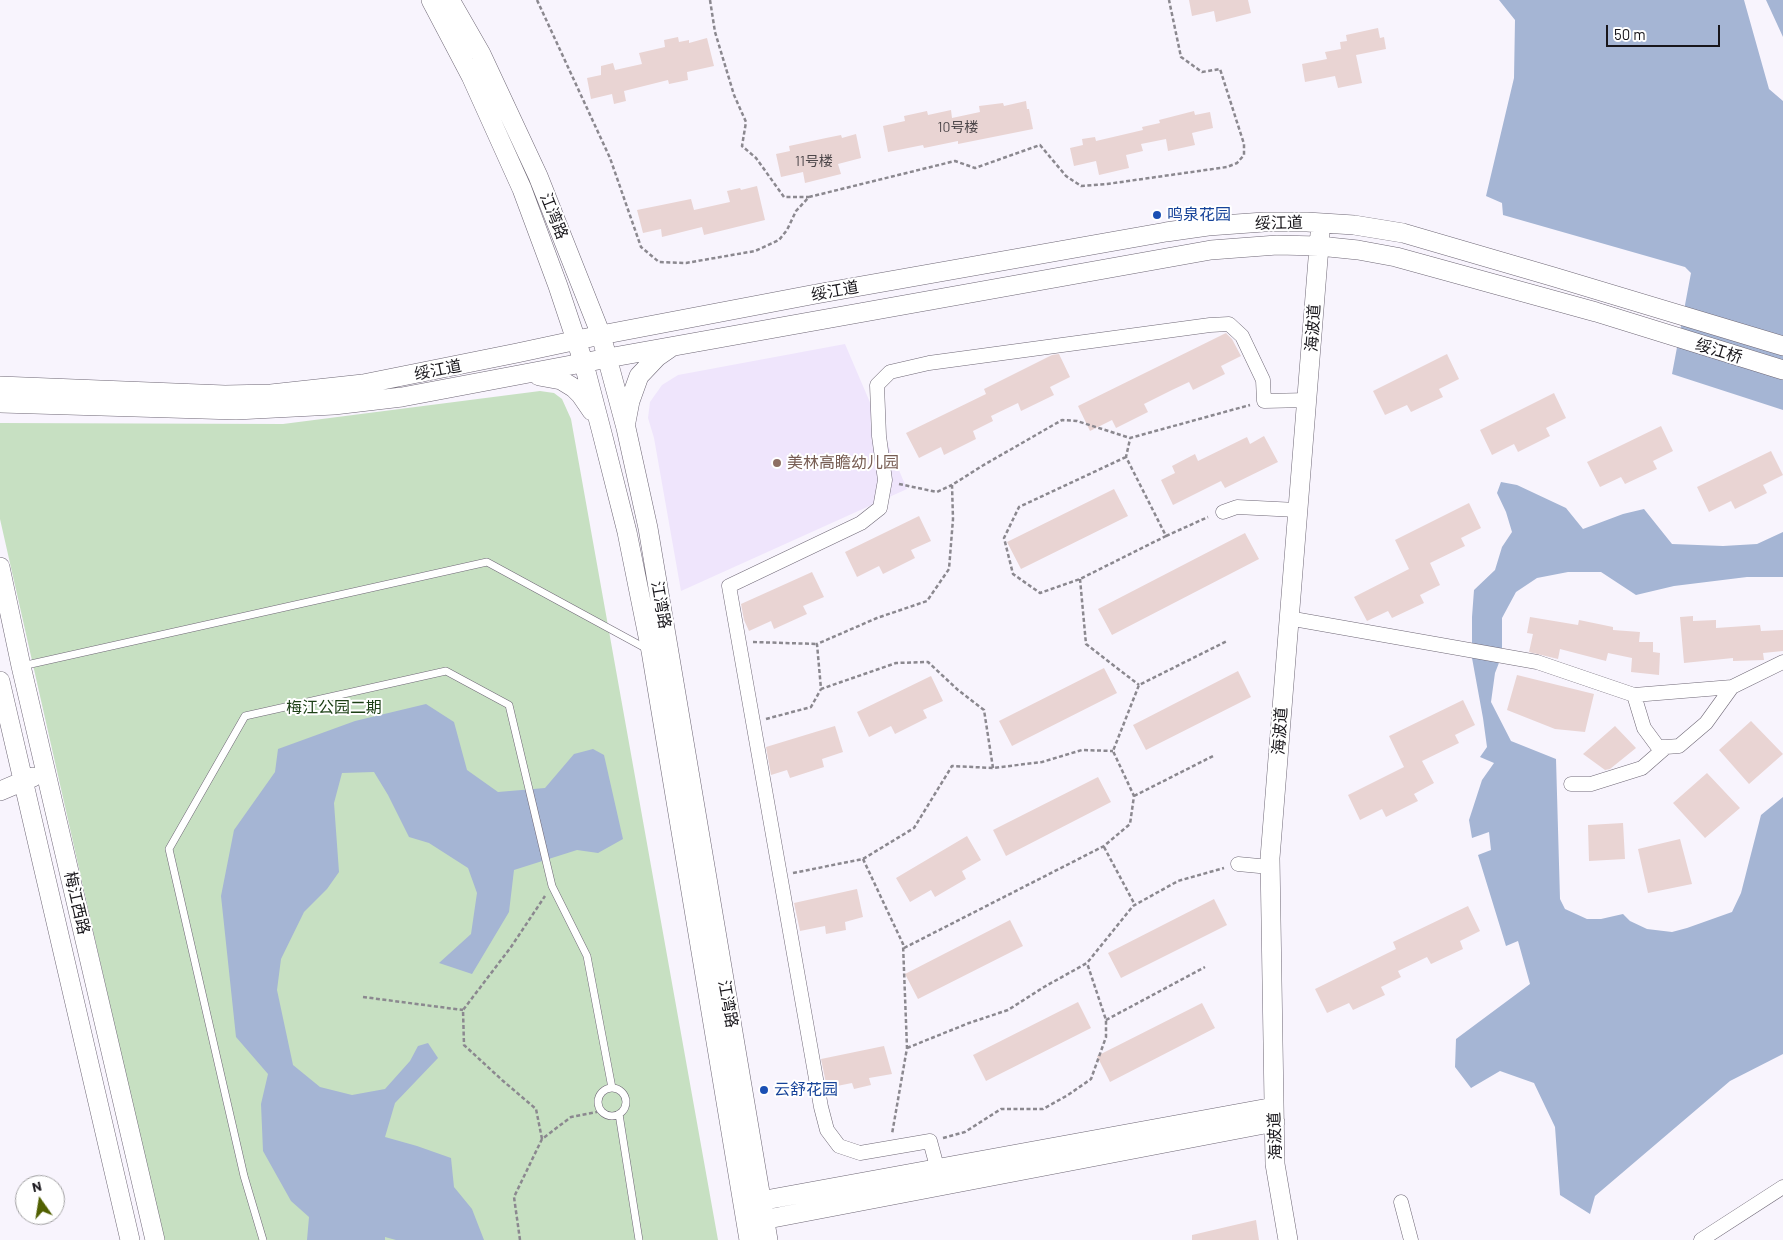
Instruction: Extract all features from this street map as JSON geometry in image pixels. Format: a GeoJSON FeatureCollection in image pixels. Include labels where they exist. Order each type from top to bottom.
{"type":"FeatureCollection","features":[{"type":"Feature","properties":{"kind":"main road","name":"江湾路"},"geometry":{"type":"LineString","coordinates":[[431,0],[472,76],[522,189],[577,341],[582,367],[602,433],[627,532],[651,651],[747,1232]]}},
{"type":"Feature","properties":{"kind":"main road","name":"江湾路"},"geometry":{"type":"LineString","coordinates":[[450,0],[481,54],[538,176],[612,362],[648,528],[768,1240]]}},
{"type":"Feature","properties":{"kind":"main road","name":"绥江道"},"geometry":{"type":"LineString","coordinates":[[0,386],[225,395],[272,394],[363,384],[601,335],[1166,232],[1208,226],[1264,222],[1320,223],[1403,233],[1662,309]]}},
{"type":"Feature","properties":{"kind":"main road","name":"海波道"},"geometry":{"type":"LineString","coordinates":[[1288,1240],[1275,1164],[1270,867],[1288,618],[1308,400],[1320,223]]}},
{"type":"Feature","properties":{"kind":"main road","name":"绥江道"},"geometry":{"type":"LineString","coordinates":[[0,403],[185,409],[280,408],[334,405],[402,397],[522,375],[612,362],[672,347],[1211,250],[1277,245],[1319,246],[1358,250],[1396,257],[1596,312],[1656,331]]}},
{"type":"Feature","properties":{"kind":"main road","name":"绥江桥"},"geometry":{"type":"LineString","coordinates":[[1662,309],[1783,346]]}},
{"type":"Feature","properties":{"kind":"main road"},"geometry":{"type":"LineString","coordinates":[[602,433],[603,402],[612,362],[647,333],[666,323]]}},
{"type":"Feature","properties":{"kind":"main road","name":"绥江桥"},"geometry":{"type":"LineString","coordinates":[[1656,331],[1783,370]]}},
{"type":"Feature","properties":{"kind":"main road"},"geometry":{"type":"LineString","coordinates":[[626,428],[630,401],[639,376],[657,357],[672,347]]}},
{"type":"Feature","properties":{"kind":"main road"},"geometry":{"type":"LineString","coordinates":[[517,353],[564,360],[582,367],[605,391],[626,428]]}},
{"type":"Feature","properties":{"kind":"main road"},"geometry":{"type":"LineString","coordinates":[[522,375],[545,376],[562,380],[574,388],[593,412],[602,433]]}},
{"type":"Feature","properties":{"kind":"main road","name":"梅江西路"},"geometry":{"type":"LineString","coordinates":[[0,567],[21,666],[155,1240]]}},
{"type":"Feature","properties":{"kind":"main road","name":"梅江西路"},"geometry":{"type":"LineString","coordinates":[[0,681],[130,1240]]}},
{"type":"Feature","properties":{"kind":"main road"},"geometry":{"type":"LineString","coordinates":[[0,791],[46,771]]}},
{"type":"Feature","properties":{"kind":"main road"},"geometry":{"type":"LineString","coordinates":[[747,1232],[765,1220],[940,1177],[1274,1114]]}},
{"type":"Feature","properties":{"kind":"main road"},"geometry":{"type":"LineString","coordinates":[[743,1204],[940,1177]]}},
{"type":"Feature","properties":{"kind":"street"},"geometry":{"type":"LineString","coordinates":[[940,1177],[930,1141],[860,1153],[839,1146],[827,1130],[821,1107],[729,586],[862,523],[880,508],[885,480],[879,436],[877,385],[890,372],[929,363],[1229,324],[1242,336],[1262,380],[1264,401],[1308,400]]}},
{"type":"Feature","properties":{"kind":"street"},"geometry":{"type":"LineString","coordinates":[[1222,512],[1237,507],[1297,510]]}},
{"type":"Feature","properties":{"kind":"street"},"geometry":{"type":"LineString","coordinates":[[1288,618],[1537,662],[1634,695],[1732,688],[1783,662]]}},
{"type":"Feature","properties":{"kind":"street"},"geometry":{"type":"LineString","coordinates":[[1634,695],[1644,728],[1658,747],[1666,747],[1679,746],[1706,723],[1732,688]]}},
{"type":"Feature","properties":{"kind":"street"},"geometry":{"type":"LineString","coordinates":[[1571,784],[1591,784],[1642,768],[1666,747]]}},
{"type":"Feature","properties":{"kind":"street"},"geometry":{"type":"LineString","coordinates":[[1238,864],[1270,867]]}},
{"type":"Feature","properties":{"kind":"street"},"geometry":{"type":"LineString","coordinates":[[1700,1240],[1783,1187]]}},
{"type":"Feature","properties":{"kind":"street"},"geometry":{"type":"LineString","coordinates":[[1401,1202],[1412,1240]]}},
{"type":"Feature","properties":{"kind":"lane"},"geometry":{"type":"LineString","coordinates":[[21,666],[487,562],[651,651]]}},
{"type":"Feature","properties":{"kind":"lane"},"geometry":{"type":"LineString","coordinates":[[263,1240],[244,1176],[169,849],[245,716],[446,671],[509,705],[552,886],[587,956],[612,1088]]}},
{"type":"Feature","properties":{"kind":"lane"},"geometry":{"type":"LineString","coordinates":[[612,1088],[620,1090],[626,1098],[625,1107],[619,1114],[610,1116],[599,1107],[598,1098],[603,1091],[612,1088]]}},
{"type":"Feature","properties":{"kind":"lane"},"geometry":{"type":"LineString","coordinates":[[619,1114],[639,1240]]}},
{"type":"Feature","properties":{"kind":"path"},"geometry":{"type":"LineString","coordinates":[[536,0],[610,158],[641,247],[659,262],[686,263],[755,251],[779,240],[787,230],[796,211],[809,197]]}},
{"type":"Feature","properties":{"kind":"path"},"geometry":{"type":"LineString","coordinates":[[710,0],[715,32],[734,95],[746,122],[742,146],[756,158],[784,197],[809,197],[955,161],[975,168],[1040,145],[1066,176],[1081,186],[1227,167],[1236,163],[1244,155],[1244,144],[1220,69],[1202,72],[1181,57],[1169,0]]}},
{"type":"Feature","properties":{"kind":"path"},"geometry":{"type":"LineString","coordinates":[[885,480],[937,492],[1062,420],[1077,421],[1130,438],[1264,401]]}},
{"type":"Feature","properties":{"kind":"path"},"geometry":{"type":"LineString","coordinates":[[1130,438],[1126,457],[1166,536]]}},
{"type":"Feature","properties":{"kind":"path"},"geometry":{"type":"LineString","coordinates":[[1126,457],[1019,507],[1004,538],[1013,574],[1040,593],[1080,579],[1208,517]]}},
{"type":"Feature","properties":{"kind":"path"},"geometry":{"type":"LineString","coordinates":[[739,642],[817,644],[876,618],[927,601],[949,569],[953,519],[952,485]]}},
{"type":"Feature","properties":{"kind":"path"},"geometry":{"type":"LineString","coordinates":[[1080,579],[1086,644],[1138,685]]}},
{"type":"Feature","properties":{"kind":"path"},"geometry":{"type":"LineString","coordinates":[[904,948],[1104,846],[1130,824],[1134,796],[1114,750],[1138,685],[1227,641]]}},
{"type":"Feature","properties":{"kind":"path"},"geometry":{"type":"LineString","coordinates":[[753,722],[811,707],[821,690],[817,644]]}},
{"type":"Feature","properties":{"kind":"path"},"geometry":{"type":"LineString","coordinates":[[821,690],[896,663],[928,662],[958,690],[984,710],[993,768]]}},
{"type":"Feature","properties":{"kind":"path"},"geometry":{"type":"LineString","coordinates":[[793,873],[863,859],[914,828],[952,766],[993,768],[1042,762],[1082,750],[1114,750]]}},
{"type":"Feature","properties":{"kind":"path"},"geometry":{"type":"LineString","coordinates":[[1134,796],[1215,755]]}},
{"type":"Feature","properties":{"kind":"path"},"geometry":{"type":"LineString","coordinates":[[1104,846],[1135,905]]}},
{"type":"Feature","properties":{"kind":"path"},"geometry":{"type":"LineString","coordinates":[[863,859],[904,948],[907,1048],[892,1138]]}},
{"type":"Feature","properties":{"kind":"path"},"geometry":{"type":"LineString","coordinates":[[907,1048],[969,1023],[1008,1010],[1087,963],[1135,905],[1178,881],[1238,864]]}},
{"type":"Feature","properties":{"kind":"path"},"geometry":{"type":"LineString","coordinates":[[542,1138],[536,1109],[464,1045],[463,1010],[511,947],[552,886]]}},
{"type":"Feature","properties":{"kind":"path"},"geometry":{"type":"LineString","coordinates":[[930,1141],[965,1132],[1001,1109],[1043,1109],[1091,1079],[1106,1037],[1106,1020],[1087,963]]}},
{"type":"Feature","properties":{"kind":"path"},"geometry":{"type":"LineString","coordinates":[[1106,1020],[1205,967]]}},
{"type":"Feature","properties":{"kind":"path"},"geometry":{"type":"LineString","coordinates":[[363,996],[463,1010]]}},
{"type":"Feature","properties":{"kind":"path"},"geometry":{"type":"LineString","coordinates":[[520,1240],[514,1197],[542,1138],[571,1117],[602,1111]]}},
{"type":"Feature","properties":{"kind":"shaded area","name":"美林高瞻幼儿园"},"geometry":{"type":"Polygon","coordinates":[[[845,344],[907,489],[681,591],[654,438],[648,418],[650,402],[662,385],[678,375],[845,344]]]}},
{"type":"Feature","properties":{"kind":"green space","name":"梅江公园二期"},"geometry":{"type":"Polygon","coordinates":[[[540,391],[554,393],[562,399],[571,419],[718,1240],[163,1240],[0,519],[0,423],[283,424],[540,391]]]}},
{"type":"Feature","properties":{"kind":"water"},"geometry":{"type":"Polygon","coordinates":[[[1499,0],[1744,0],[1769,89],[1783,101],[1783,410],[1672,374],[1691,273],[1685,267],[1503,215],[1502,203],[1486,196],[1514,78],[1515,20],[1499,0]]]}},
{"type":"Feature","properties":{"kind":"water"},"geometry":{"type":"Polygon","coordinates":[[[1766,0],[1783,0],[1783,37],[1766,0]]]}},
{"type":"Feature","properties":{"kind":"water"},"geometry":{"type":"Polygon","coordinates":[[[1501,482],[1517,485],[1566,508],[1583,529],[1623,514],[1644,509],[1672,544],[1723,546],[1757,544],[1783,532],[1783,577],[1747,577],[1674,586],[1636,595],[1601,572],[1568,572],[1537,578],[1516,592],[1502,618],[1502,655],[1495,673],[1491,702],[1511,741],[1556,759],[1560,899],[1565,909],[1587,919],[1601,919],[1623,914],[1630,921],[1647,929],[1672,932],[1732,912],[1741,893],[1761,815],[1783,797],[1783,1054],[1730,1081],[1595,1196],[1590,1214],[1560,1195],[1555,1127],[1534,1083],[1500,1071],[1471,1088],[1455,1067],[1456,1039],[1530,984],[1518,941],[1506,946],[1478,855],[1491,850],[1489,832],[1472,838],[1469,820],[1482,780],[1494,763],[1480,757],[1487,747],[1472,658],[1472,617],[1474,590],[1495,570],[1502,547],[1512,532],[1506,512],[1497,493],[1501,482]]]}},
{"type":"Feature","properties":{"kind":"water"},"geometry":{"type":"Polygon","coordinates":[[[426,704],[454,722],[467,770],[498,792],[545,788],[574,754],[593,749],[604,755],[623,839],[598,853],[577,850],[514,870],[509,912],[472,974],[439,963],[471,934],[477,893],[468,868],[429,843],[409,837],[374,772],[342,773],[334,803],[339,872],[327,889],[304,912],[281,959],[277,990],[293,1065],[320,1087],[352,1095],[385,1089],[410,1061],[418,1046],[428,1043],[438,1058],[395,1103],[385,1137],[451,1158],[454,1187],[472,1209],[484,1240],[396,1240],[385,1237],[385,1240],[307,1240],[309,1217],[291,1201],[263,1151],[261,1104],[268,1074],[236,1037],[221,896],[234,830],[275,772],[278,749],[355,721],[426,704]]]}},
{"type":"Feature","properties":{"kind":"building"},"geometry":{"type":"Polygon","coordinates":[[[1189,0],[1248,0],[1251,13],[1216,22],[1214,11],[1192,16],[1189,0]]]}},
{"type":"Feature","properties":{"kind":"building"},"geometry":{"type":"Polygon","coordinates":[[[1378,28],[1380,38],[1384,37],[1386,49],[1356,55],[1362,83],[1338,88],[1335,76],[1305,82],[1302,64],[1327,59],[1325,52],[1341,49],[1340,42],[1347,41],[1346,35],[1378,28]]]}},
{"type":"Feature","properties":{"kind":"building"},"geometry":{"type":"Polygon","coordinates":[[[678,37],[679,42],[689,40],[689,43],[707,38],[714,66],[687,72],[688,80],[669,84],[668,80],[624,91],[626,101],[614,104],[612,94],[591,99],[587,78],[601,75],[601,66],[613,63],[615,70],[642,64],[639,53],[665,47],[664,40],[678,37]]]}},
{"type":"Feature","properties":{"kind":"building"},"geometry":{"type":"Polygon","coordinates":[[[1026,101],[1033,129],[958,144],[958,141],[924,148],[923,145],[888,152],[883,126],[905,121],[904,116],[927,111],[928,115],[951,110],[952,118],[980,112],[979,106],[1003,103],[1004,106],[1026,101]]]}},
{"type":"Feature","properties":{"kind":"building"},"geometry":{"type":"Polygon","coordinates":[[[1194,111],[1195,115],[1210,112],[1213,128],[1192,133],[1195,145],[1168,151],[1166,139],[1141,144],[1143,151],[1126,155],[1129,168],[1099,175],[1096,161],[1074,166],[1070,148],[1083,145],[1082,139],[1095,137],[1096,141],[1143,130],[1142,127],[1160,123],[1159,120],[1194,111]]]}},
{"type":"Feature","properties":{"kind":"building"},"geometry":{"type":"Polygon","coordinates":[[[856,134],[861,158],[838,164],[841,174],[805,183],[803,172],[781,177],[776,154],[790,151],[789,146],[841,135],[842,138],[856,134]]]}},
{"type":"Feature","properties":{"kind":"building"},"geometry":{"type":"Polygon","coordinates":[[[757,186],[765,220],[704,235],[702,227],[662,237],[661,229],[643,233],[637,210],[691,199],[694,210],[730,202],[727,191],[757,186]]]}},
{"type":"Feature","properties":{"kind":"building"},"geometry":{"type":"Polygon","coordinates":[[[1226,333],[1232,339],[1241,356],[1221,366],[1225,374],[1193,390],[1189,382],[1172,390],[1144,404],[1148,412],[1116,428],[1112,420],[1090,431],[1078,406],[1226,333]]]}},
{"type":"Feature","properties":{"kind":"building"},"geometry":{"type":"Polygon","coordinates":[[[1059,354],[1070,377],[1050,387],[1054,395],[1021,411],[1018,403],[991,416],[993,421],[973,431],[976,439],[944,455],[941,447],[919,458],[906,433],[986,394],[984,389],[1052,355],[1059,354]]]}},
{"type":"Feature","properties":{"kind":"building"},"geometry":{"type":"Polygon","coordinates":[[[1447,354],[1459,379],[1439,389],[1443,397],[1411,412],[1407,405],[1385,415],[1373,391],[1447,354]]]}},
{"type":"Feature","properties":{"kind":"building"},"geometry":{"type":"Polygon","coordinates":[[[1554,393],[1566,418],[1546,428],[1550,436],[1518,452],[1514,444],[1492,455],[1480,430],[1554,393]]]}},
{"type":"Feature","properties":{"kind":"building"},"geometry":{"type":"Polygon","coordinates":[[[1661,426],[1673,451],[1653,461],[1657,469],[1625,484],[1621,477],[1600,487],[1587,462],[1661,426]]]}},
{"type":"Feature","properties":{"kind":"building"},"geometry":{"type":"Polygon","coordinates":[[[1264,436],[1278,462],[1225,488],[1221,481],[1173,505],[1161,480],[1175,473],[1172,466],[1195,454],[1198,461],[1247,437],[1250,444],[1264,436]]]}},
{"type":"Feature","properties":{"kind":"building"},"geometry":{"type":"Polygon","coordinates":[[[1771,451],[1783,475],[1763,485],[1767,493],[1735,509],[1731,501],[1709,512],[1697,487],[1771,451]]]}},
{"type":"Feature","properties":{"kind":"building"},"geometry":{"type":"Polygon","coordinates":[[[1114,489],[1128,516],[1021,569],[1007,542],[1114,489]]]}},
{"type":"Feature","properties":{"kind":"building"},"geometry":{"type":"Polygon","coordinates":[[[1469,503],[1481,528],[1461,538],[1465,546],[1430,563],[1440,585],[1420,595],[1424,603],[1392,618],[1388,611],[1367,621],[1354,597],[1409,569],[1395,540],[1469,503]]]}},
{"type":"Feature","properties":{"kind":"building"},"geometry":{"type":"Polygon","coordinates":[[[919,516],[931,541],[911,550],[915,558],[883,574],[879,566],[857,577],[845,552],[919,516]]]}},
{"type":"Feature","properties":{"kind":"building"},"geometry":{"type":"Polygon","coordinates":[[[1245,533],[1259,559],[1112,635],[1098,609],[1245,533]]]}},
{"type":"Feature","properties":{"kind":"building"},"geometry":{"type":"Polygon","coordinates":[[[812,572],[824,597],[803,606],[807,614],[774,629],[771,621],[749,631],[744,620],[741,604],[812,572]]]}},
{"type":"Feature","properties":{"kind":"building"},"geometry":{"type":"Polygon","coordinates":[[[1693,616],[1693,621],[1716,620],[1716,628],[1760,625],[1761,631],[1783,630],[1783,651],[1763,653],[1764,660],[1733,661],[1733,658],[1684,663],[1680,617],[1693,616]]]}},
{"type":"Feature","properties":{"kind":"building"},"geometry":{"type":"Polygon","coordinates":[[[1530,617],[1578,625],[1579,620],[1613,627],[1613,630],[1640,632],[1639,642],[1653,642],[1653,652],[1660,653],[1659,675],[1631,672],[1632,658],[1608,653],[1606,661],[1560,649],[1558,659],[1529,652],[1533,634],[1527,633],[1530,617]]]}},
{"type":"Feature","properties":{"kind":"building"},"geometry":{"type":"Polygon","coordinates":[[[1104,668],[1117,693],[1012,746],[999,721],[1104,668]]]}},
{"type":"Feature","properties":{"kind":"building"},"geometry":{"type":"Polygon","coordinates":[[[1238,671],[1251,697],[1146,750],[1133,725],[1238,671]]]}},
{"type":"Feature","properties":{"kind":"building"},"geometry":{"type":"Polygon","coordinates":[[[1517,675],[1594,694],[1585,732],[1555,729],[1507,710],[1517,675]]]}},
{"type":"Feature","properties":{"kind":"building"},"geometry":{"type":"Polygon","coordinates":[[[931,676],[943,701],[923,710],[927,718],[895,734],[891,726],[869,737],[857,712],[931,676]]]}},
{"type":"Feature","properties":{"kind":"building"},"geometry":{"type":"Polygon","coordinates":[[[1463,700],[1475,725],[1455,735],[1459,743],[1422,761],[1434,783],[1414,794],[1418,801],[1386,817],[1382,809],[1360,820],[1348,795],[1404,767],[1389,736],[1463,700]]]}},
{"type":"Feature","properties":{"kind":"building"},"geometry":{"type":"Polygon","coordinates":[[[1751,721],[1783,754],[1749,784],[1719,750],[1751,721]]]}},
{"type":"Feature","properties":{"kind":"building"},"geometry":{"type":"Polygon","coordinates":[[[835,726],[843,752],[822,759],[824,767],[790,778],[787,770],[771,775],[766,747],[835,726]]]}},
{"type":"Feature","properties":{"kind":"building"},"geometry":{"type":"Polygon","coordinates":[[[1615,726],[1636,748],[1610,769],[1605,770],[1583,754],[1615,726]]]}},
{"type":"Feature","properties":{"kind":"building"},"geometry":{"type":"Polygon","coordinates":[[[1707,773],[1740,808],[1705,838],[1673,803],[1707,773]]]}},
{"type":"Feature","properties":{"kind":"building"},"geometry":{"type":"Polygon","coordinates":[[[1098,777],[1111,802],[1006,856],[993,830],[1098,777]]]}},
{"type":"Feature","properties":{"kind":"building"},"geometry":{"type":"Polygon","coordinates":[[[1623,823],[1625,859],[1589,861],[1588,825],[1623,823]]]}},
{"type":"Feature","properties":{"kind":"building"},"geometry":{"type":"Polygon","coordinates":[[[967,836],[981,860],[962,871],[966,879],[935,897],[931,890],[910,902],[896,878],[967,836]]]}},
{"type":"Feature","properties":{"kind":"building"},"geometry":{"type":"Polygon","coordinates":[[[1680,839],[1692,884],[1648,893],[1638,849],[1680,839]]]}},
{"type":"Feature","properties":{"kind":"building"},"geometry":{"type":"Polygon","coordinates":[[[857,889],[863,917],[845,922],[846,930],[826,934],[825,926],[800,931],[794,903],[857,889]]]}},
{"type":"Feature","properties":{"kind":"building"},"geometry":{"type":"Polygon","coordinates":[[[1214,899],[1227,925],[1121,978],[1108,953],[1214,899]]]}},
{"type":"Feature","properties":{"kind":"building"},"geometry":{"type":"Polygon","coordinates":[[[1468,906],[1480,931],[1460,941],[1463,949],[1431,964],[1427,957],[1398,971],[1401,977],[1381,987],[1385,995],[1353,1010],[1349,1003],[1327,1013],[1315,989],[1396,949],[1393,942],[1468,906]]]}},
{"type":"Feature","properties":{"kind":"building"},"geometry":{"type":"Polygon","coordinates":[[[1010,920],[1023,946],[918,999],[905,974],[1010,920]]]}},
{"type":"Feature","properties":{"kind":"building"},"geometry":{"type":"Polygon","coordinates":[[[1078,1002],[1091,1028],[986,1081],[973,1055],[1078,1002]]]}},
{"type":"Feature","properties":{"kind":"building"},"geometry":{"type":"Polygon","coordinates":[[[1202,1003],[1215,1028],[1110,1082],[1097,1056],[1202,1003]]]}},
{"type":"Feature","properties":{"kind":"building"},"geometry":{"type":"Polygon","coordinates":[[[884,1046],[892,1074],[869,1078],[871,1085],[854,1089],[852,1083],[827,1088],[821,1059],[884,1046]]]}},
{"type":"Feature","properties":{"kind":"building"},"geometry":{"type":"Polygon","coordinates":[[[1256,1220],[1259,1240],[1192,1240],[1192,1235],[1256,1220]]]}},
{"type":"Feature","properties":{"kind":"place","name":"鸣泉花园"},"geometry":{"type":"Point","coordinates":[1157,215]}},
{"type":"Feature","properties":{"kind":"place","name":"美林高瞻幼儿园"},"geometry":{"type":"Point","coordinates":[777,463]}},
{"type":"Feature","properties":{"kind":"place","name":"云舒花园"},"geometry":{"type":"Point","coordinates":[764,1090]}}]}
